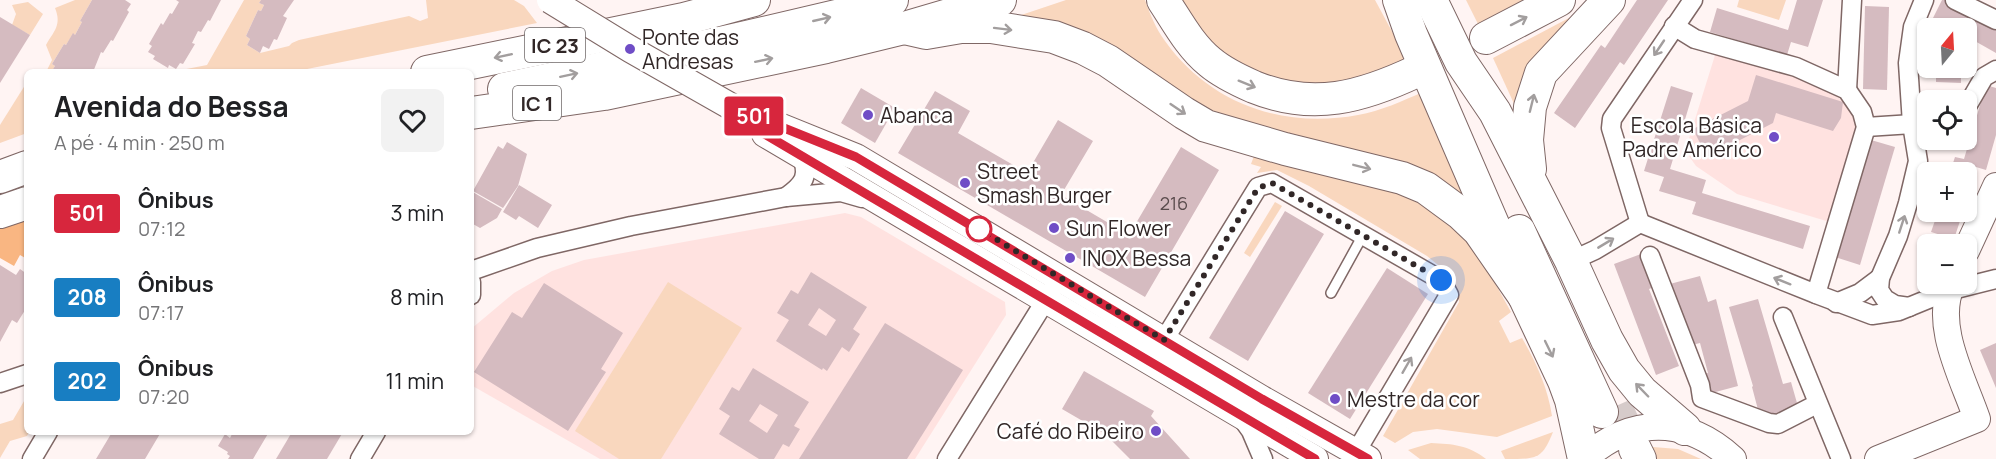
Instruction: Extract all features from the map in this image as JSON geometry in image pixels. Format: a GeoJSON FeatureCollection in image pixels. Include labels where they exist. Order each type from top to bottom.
{"type":"FeatureCollection","features":[{"type":"Feature","properties":{"kind":"highway","name":"IC 23"},"geometry":{"type":"LineString","coordinates":[[442,69],[684,19],[754,0]]}},
{"type":"Feature","properties":{"kind":"highway","name":"IC 1"},"geometry":{"type":"LineString","coordinates":[[474,113],[604,94],[826,47],[898,14],[1000,0]]}},
{"type":"Feature","properties":{"kind":"highway"},"geometry":{"type":"LineString","coordinates":[[1163,0],[1191,42],[1209,62],[1237,80],[1271,94],[1303,100],[1336,99],[1390,84],[1417,71]]}},
{"type":"Feature","properties":{"kind":"highway"},"geometry":{"type":"LineString","coordinates":[[1401,0],[1411,34],[1524,296],[1564,381],[1571,400],[1584,459]]}},
{"type":"Feature","properties":{"kind":"highway"},"geometry":{"type":"LineString","coordinates":[[1401,0],[1426,31],[1609,409],[1482,121],[1461,62],[1431,0]]}},
{"type":"Feature","properties":{"kind":"highway"},"geometry":{"type":"LineString","coordinates":[[1453,0],[1478,57],[1496,112]]}},
{"type":"Feature","properties":{"kind":"highway"},"geometry":{"type":"LineString","coordinates":[[1486,38],[1559,0]]}},
{"type":"Feature","properties":{"kind":"highway"},"geometry":{"type":"LineString","coordinates":[[1532,182],[1527,140],[1530,107],[1541,73],[1609,0]]}},
{"type":"Feature","properties":{"kind":"highway","name":"IC 23"},"geometry":{"type":"LineString","coordinates":[[474,95],[725,42],[862,10],[898,14]]}},
{"type":"Feature","properties":{"kind":"highway"},"geometry":{"type":"LineString","coordinates":[[898,14],[926,33],[962,27],[992,27],[1054,37],[1108,61],[1206,126],[1274,146],[1402,178],[1426,188],[1460,213],[1479,231],[1524,296]]}},
{"type":"Feature","properties":{"kind":"highway"},"geometry":{"type":"LineString","coordinates":[[1461,62],[1496,112],[1571,261],[1607,340],[1624,370],[1642,392],[1685,429]]}},
{"type":"Feature","properties":{"kind":"highway"},"geometry":{"type":"LineString","coordinates":[[0,162],[24,161]]}},
{"type":"Feature","properties":{"kind":"highway"},"geometry":{"type":"LineString","coordinates":[[0,177],[24,168]]}},
{"type":"Feature","properties":{"kind":"highway"},"geometry":{"type":"LineString","coordinates":[[0,212],[24,204]]}},
{"type":"Feature","properties":{"kind":"main road"},"geometry":{"type":"LineString","coordinates":[[550,0],[732,107],[856,157],[1304,424],[1362,455]]}},
{"type":"Feature","properties":{"kind":"main road"},"geometry":{"type":"LineString","coordinates":[[732,107],[756,129],[1315,459]]}},
{"type":"Feature","properties":{"kind":"main road"},"geometry":{"type":"LineString","coordinates":[[1974,234],[1996,186]]}},
{"type":"Feature","properties":{"kind":"main road"},"geometry":{"type":"LineString","coordinates":[[1878,459],[1977,419],[1946,328],[1949,294]]}},
{"type":"Feature","properties":{"kind":"main road"},"geometry":{"type":"LineString","coordinates":[[1584,459],[1613,437],[1630,430],[1658,426],[1685,429],[1703,436],[1733,459]]}},
{"type":"Feature","properties":{"kind":"street"},"geometry":{"type":"LineString","coordinates":[[1640,223],[1611,128],[1612,119],[1693,0]]}},
{"type":"Feature","properties":{"kind":"street"},"geometry":{"type":"LineString","coordinates":[[1847,90],[1852,0]]}},
{"type":"Feature","properties":{"kind":"street"},"geometry":{"type":"LineString","coordinates":[[1917,103],[1909,48],[1913,27],[1924,0]]}},
{"type":"Feature","properties":{"kind":"street"},"geometry":{"type":"LineString","coordinates":[[1955,0],[1996,20]]}},
{"type":"Feature","properties":{"kind":"street"},"geometry":{"type":"LineString","coordinates":[[1674,26],[1695,39],[1796,67],[1847,90],[1862,112],[1866,127],[1816,294]]}},
{"type":"Feature","properties":{"kind":"street"},"geometry":{"type":"LineString","coordinates":[[1976,90],[1984,77],[1996,70]]}},
{"type":"Feature","properties":{"kind":"street"},"geometry":{"type":"LineString","coordinates":[[1866,127],[1917,124]]}},
{"type":"Feature","properties":{"kind":"street"},"geometry":{"type":"LineString","coordinates":[[1909,307],[1895,305],[1885,299],[1879,290],[1880,278],[1898,236],[1908,203],[1919,150]]}},
{"type":"Feature","properties":{"kind":"street"},"geometry":{"type":"LineString","coordinates":[[786,196],[799,188],[805,176],[806,166],[801,155]]}},
{"type":"Feature","properties":{"kind":"street"},"geometry":{"type":"LineString","coordinates":[[1164,340],[1258,188],[1272,183],[1364,235],[1441,280],[1449,295],[1362,455]]}},
{"type":"Feature","properties":{"kind":"street"},"geometry":{"type":"LineString","coordinates":[[474,270],[537,248],[631,226],[786,196],[841,192],[878,202]]}},
{"type":"Feature","properties":{"kind":"street"},"geometry":{"type":"LineString","coordinates":[[1571,261],[1595,250],[1640,223]]}},
{"type":"Feature","properties":{"kind":"street"},"geometry":{"type":"LineString","coordinates":[[1640,223],[1836,303],[1872,315],[1899,311],[1936,294]]}},
{"type":"Feature","properties":{"kind":"street"},"geometry":{"type":"LineString","coordinates":[[1650,256],[1700,385],[1702,398],[1769,423],[1778,424],[1817,404]]}},
{"type":"Feature","properties":{"kind":"street"},"geometry":{"type":"LineString","coordinates":[[947,459],[1059,278]]}},
{"type":"Feature","properties":{"kind":"street"},"geometry":{"type":"LineString","coordinates":[[1836,303],[1860,293],[1880,278]]}},
{"type":"Feature","properties":{"kind":"street"},"geometry":{"type":"LineString","coordinates":[[1977,282],[1996,279]]}},
{"type":"Feature","properties":{"kind":"street"},"geometry":{"type":"LineString","coordinates":[[1783,317],[1840,459]]}},
{"type":"Feature","properties":{"kind":"street"},"geometry":{"type":"LineString","coordinates":[[0,383],[24,375]]}},
{"type":"Feature","properties":{"kind":"street"},"geometry":{"type":"LineString","coordinates":[[1238,413],[1251,430],[1263,459]]}},
{"type":"Feature","properties":{"kind":"street"},"geometry":{"type":"LineString","coordinates":[[32,459],[46,435]]}},
{"type":"Feature","properties":{"kind":"street"},"geometry":{"type":"LineString","coordinates":[[360,459],[374,435]]}},
{"type":"Feature","properties":{"kind":"lane"},"geometry":{"type":"LineString","coordinates":[[1331,293],[1364,235]]}},
{"type":"Feature","properties":{"kind":"shaded area"},"geometry":{"type":"Polygon","coordinates":[[[75,0],[92,0],[75,35],[73,34],[66,45],[64,44],[52,64],[55,66],[53,69],[48,69],[52,60],[46,45],[54,32],[58,19],[55,8],[75,0]]]}},
{"type":"Feature","properties":{"kind":"shaded area"},"geometry":{"type":"Polygon","coordinates":[[[244,0],[261,0],[259,3],[264,5],[261,11],[258,10],[246,36],[250,39],[247,45],[260,53],[289,46],[299,40],[409,16],[420,21],[428,18],[426,0],[514,0],[524,6],[537,23],[307,69],[186,69],[207,65],[244,0]]]}},
{"type":"Feature","properties":{"kind":"shaded area"},"geometry":{"type":"Polygon","coordinates":[[[1066,0],[1145,0],[1159,32],[1183,63],[1226,96],[1250,107],[1276,114],[1303,118],[1358,115],[1423,92],[1475,204],[1269,139],[1009,19],[1066,0]]]}},
{"type":"Feature","properties":{"kind":"shaded area"},"geometry":{"type":"Polygon","coordinates":[[[1177,0],[1375,0],[1408,61],[1385,72],[1307,92],[1226,63],[1177,0]]]}},
{"type":"Feature","properties":{"kind":"shaded area"},"geometry":{"type":"Polygon","coordinates":[[[1466,0],[1537,0],[1480,28],[1466,0]]]}},
{"type":"Feature","properties":{"kind":"shaded area"},"geometry":{"type":"Polygon","coordinates":[[[1739,0],[1786,0],[1779,20],[1737,7],[1739,0]]]}},
{"type":"Feature","properties":{"kind":"shaded area"},"geometry":{"type":"Polygon","coordinates":[[[28,2],[43,14],[30,35],[12,25],[16,14],[12,5],[28,2]]]}},
{"type":"Feature","properties":{"kind":"shaded area"},"geometry":{"type":"Polygon","coordinates":[[[1584,10],[1516,108],[1493,58],[1584,10]]]}},
{"type":"Feature","properties":{"kind":"shaded area","name":"Escola Básica Padre Américo"},"geometry":{"type":"Polygon","coordinates":[[[1716,52],[1786,71],[1820,86],[1845,102],[1858,132],[1833,223],[1737,194],[1696,166],[1689,156],[1687,145],[1716,52]]]}},
{"type":"Feature","properties":{"kind":"shaded area"},"geometry":{"type":"Polygon","coordinates":[[[24,87],[24,134],[0,143],[0,125],[24,87]]]}},
{"type":"Feature","properties":{"kind":"shaded area"},"geometry":{"type":"Polygon","coordinates":[[[1254,156],[1418,199],[1453,224],[1486,267],[1511,312],[1499,321],[1510,343],[1522,338],[1537,366],[1552,416],[1497,437],[1437,429],[1413,432],[1395,443],[1383,436],[1459,302],[1454,278],[1427,256],[1309,186],[1277,170],[1257,173],[1261,167],[1251,164],[1254,156]]]}},
{"type":"Feature","properties":{"kind":"shaded area"},"geometry":{"type":"Polygon","coordinates":[[[1275,202],[1282,206],[1250,257],[1244,253],[1275,202]]]}},
{"type":"Feature","properties":{"kind":"shaded area"},"geometry":{"type":"Polygon","coordinates":[[[845,213],[861,217],[1005,302],[1006,315],[915,459],[600,459],[474,387],[474,326],[514,293],[552,271],[584,260],[845,213]]]}},
{"type":"Feature","properties":{"kind":"shaded area"},"geometry":{"type":"Polygon","coordinates":[[[24,221],[24,257],[20,255],[14,266],[0,258],[0,229],[24,221]]]}},
{"type":"Feature","properties":{"kind":"shaded area"},"geometry":{"type":"Polygon","coordinates":[[[668,282],[742,328],[661,459],[619,459],[575,431],[668,282]]]}},
{"type":"Feature","properties":{"kind":"shaded area"},"geometry":{"type":"Polygon","coordinates":[[[24,401],[24,435],[28,435],[10,441],[0,458],[0,424],[13,420],[24,401]]]}},
{"type":"Feature","properties":{"kind":"shaded area"},"geometry":{"type":"Polygon","coordinates":[[[1553,432],[1546,448],[1532,458],[1505,459],[1501,451],[1553,432]]]}},
{"type":"Feature","properties":{"kind":"shaded area"},"geometry":{"type":"Polygon","coordinates":[[[1431,443],[1460,446],[1486,459],[1420,459],[1408,450],[1431,443]]]}},
{"type":"Feature","properties":{"kind":"shaded area"},"geometry":{"type":"Polygon","coordinates":[[[1640,448],[1678,449],[1701,459],[1647,459],[1640,448]]]}},
{"type":"Feature","properties":{"kind":"building"},"geometry":{"type":"Polygon","coordinates":[[[92,0],[125,0],[131,4],[113,41],[111,40],[103,53],[101,52],[94,69],[53,69],[55,66],[52,64],[64,44],[66,45],[73,33],[75,35],[82,22],[80,21],[92,0]]]}},
{"type":"Feature","properties":{"kind":"building"},"geometry":{"type":"Polygon","coordinates":[[[176,0],[221,0],[210,21],[208,20],[201,32],[198,31],[192,43],[195,44],[183,64],[180,63],[176,69],[169,65],[168,68],[153,59],[155,56],[148,52],[152,46],[149,44],[161,23],[163,25],[179,2],[176,0]]]}},
{"type":"Feature","properties":{"kind":"building"},"geometry":{"type":"Polygon","coordinates":[[[261,0],[294,0],[283,16],[287,18],[277,40],[274,39],[269,49],[263,46],[260,53],[247,45],[250,39],[246,36],[258,10],[261,11],[264,5],[259,3],[261,0]]]}},
{"type":"Feature","properties":{"kind":"building"},"geometry":{"type":"Polygon","coordinates":[[[1637,0],[1668,0],[1624,65],[1620,62],[1575,128],[1554,113],[1601,45],[1605,48],[1637,0]]]}},
{"type":"Feature","properties":{"kind":"building"},"geometry":{"type":"Polygon","coordinates":[[[1797,0],[1823,0],[1808,47],[1791,42],[1787,55],[1710,32],[1717,8],[1788,30],[1797,0]]]}},
{"type":"Feature","properties":{"kind":"building"},"geometry":{"type":"Polygon","coordinates":[[[1942,0],[1948,0],[1996,26],[1996,53],[1977,42],[1977,18],[1933,18],[1942,0]]]}},
{"type":"Feature","properties":{"kind":"building"},"geometry":{"type":"Polygon","coordinates":[[[1865,6],[1889,7],[1887,90],[1863,89],[1865,6]]]}},
{"type":"Feature","properties":{"kind":"building"},"geometry":{"type":"Polygon","coordinates":[[[0,17],[30,35],[0,83],[0,17]]]}},
{"type":"Feature","properties":{"kind":"building"},"geometry":{"type":"Polygon","coordinates":[[[1756,75],[1843,102],[1841,118],[1833,131],[1776,113],[1773,123],[1707,157],[1693,129],[1748,101],[1756,75]]]}},
{"type":"Feature","properties":{"kind":"building"},"geometry":{"type":"Polygon","coordinates":[[[1936,78],[1961,78],[1961,83],[1936,82],[1936,78]]]}},
{"type":"Feature","properties":{"kind":"building"},"geometry":{"type":"Polygon","coordinates":[[[1986,85],[1996,88],[1996,135],[1986,170],[1977,167],[1977,162],[1953,162],[1955,157],[1964,159],[1967,150],[1977,150],[1977,115],[1986,85]]]}},
{"type":"Feature","properties":{"kind":"building"},"geometry":{"type":"Polygon","coordinates":[[[1671,86],[1693,93],[1670,169],[1706,180],[1702,193],[1810,226],[1803,249],[1692,214],[1696,202],[1659,191],[1664,177],[1644,171],[1671,86]]]}},
{"type":"Feature","properties":{"kind":"building","name":"Abanca"},"geometry":{"type":"Polygon","coordinates":[[[861,88],[895,108],[875,143],[841,123],[861,88]]]}},
{"type":"Feature","properties":{"kind":"building"},"geometry":{"type":"Polygon","coordinates":[[[935,91],[970,111],[958,133],[1027,173],[1058,120],[1093,141],[1061,195],[1129,235],[1181,147],[1219,170],[1145,297],[898,153],[935,91]]]}},
{"type":"Feature","properties":{"kind":"building"},"geometry":{"type":"Polygon","coordinates":[[[1871,140],[1895,147],[1860,265],[1835,257],[1871,140]]]}},
{"type":"Feature","properties":{"kind":"building"},"geometry":{"type":"Polygon","coordinates":[[[507,142],[527,154],[518,186],[503,208],[474,192],[474,189],[498,146],[503,149],[507,142]]]}},
{"type":"Feature","properties":{"kind":"building"},"geometry":{"type":"Polygon","coordinates":[[[519,185],[552,205],[538,228],[519,216],[516,220],[503,212],[519,185]]]}},
{"type":"Feature","properties":{"kind":"building"},"geometry":{"type":"Polygon","coordinates":[[[474,193],[502,209],[497,218],[480,228],[474,225],[474,193]]]}},
{"type":"Feature","properties":{"kind":"building"},"geometry":{"type":"Polygon","coordinates":[[[1285,211],[1324,234],[1248,361],[1209,338],[1285,211]]]}},
{"type":"Feature","properties":{"kind":"building"},"geometry":{"type":"Polygon","coordinates":[[[1934,222],[1960,222],[1956,234],[1931,232],[1934,222]]]}},
{"type":"Feature","properties":{"kind":"building"},"geometry":{"type":"Polygon","coordinates":[[[1641,254],[1654,287],[1649,289],[1679,366],[1656,375],[1614,264],[1641,254]]]}},
{"type":"Feature","properties":{"kind":"building"},"geometry":{"type":"Polygon","coordinates":[[[0,265],[16,275],[20,269],[24,272],[24,312],[17,323],[12,320],[0,342],[0,265]]]}},
{"type":"Feature","properties":{"kind":"building"},"geometry":{"type":"Polygon","coordinates":[[[1387,268],[1428,294],[1350,419],[1308,393],[1387,268]]]}},
{"type":"Feature","properties":{"kind":"building"},"geometry":{"type":"Polygon","coordinates":[[[811,272],[867,307],[853,329],[860,334],[849,352],[842,347],[827,371],[776,341],[789,320],[777,313],[791,290],[798,294],[811,272]],[[819,308],[808,325],[826,336],[836,320],[819,308]]]}},
{"type":"Feature","properties":{"kind":"building"},"geometry":{"type":"Polygon","coordinates":[[[1700,276],[1708,302],[1716,299],[1738,386],[1708,394],[1703,374],[1708,373],[1700,343],[1688,346],[1666,285],[1700,276]]]}},
{"type":"Feature","properties":{"kind":"building"},"geometry":{"type":"Polygon","coordinates":[[[544,283],[623,333],[601,369],[606,372],[568,431],[474,372],[512,312],[522,318],[544,283]]]}},
{"type":"Feature","properties":{"kind":"building"},"geometry":{"type":"Polygon","coordinates":[[[1758,299],[1783,384],[1791,382],[1799,410],[1761,421],[1729,307],[1758,299]]]}},
{"type":"Feature","properties":{"kind":"building"},"geometry":{"type":"Polygon","coordinates":[[[885,323],[963,370],[907,459],[799,459],[885,323]]]}},
{"type":"Feature","properties":{"kind":"building"},"geometry":{"type":"Polygon","coordinates":[[[1996,343],[1996,388],[1980,350],[1996,343]]]}},
{"type":"Feature","properties":{"kind":"building"},"geometry":{"type":"Polygon","coordinates":[[[753,368],[809,402],[794,426],[800,429],[789,447],[783,444],[774,459],[759,459],[719,434],[730,416],[719,409],[732,387],[739,391],[753,368]],[[760,404],[749,421],[767,433],[778,415],[760,404]]]}},
{"type":"Feature","properties":{"kind":"building"},"geometry":{"type":"Polygon","coordinates":[[[1084,371],[1154,411],[1151,416],[1190,459],[1130,459],[1105,434],[1062,409],[1084,371]]]}},
{"type":"Feature","properties":{"kind":"building"},"geometry":{"type":"Polygon","coordinates":[[[110,435],[159,435],[145,459],[96,459],[110,435]]]}},
{"type":"Feature","properties":{"kind":"building"},"geometry":{"type":"Polygon","coordinates":[[[224,435],[230,438],[232,435],[267,435],[253,459],[228,459],[230,456],[228,452],[218,446],[224,435]]]}},
{"type":"Feature","properties":{"kind":"building"},"geometry":{"type":"Polygon","coordinates":[[[290,435],[341,435],[327,459],[276,459],[290,435]]]}},
{"type":"Feature","properties":{"kind":"tunnel"},"geometry":{"type":"LineString","coordinates":[[1616,406],[1635,449]]}},
{"type":"Feature","properties":{"kind":"bus line","name":"501"},"geometry":{"type":"LineString","coordinates":[[1315,459],[756,129],[732,107],[856,157],[1262,399],[1368,459]]}},
{"type":"Feature","properties":{"kind":"place","name":"Ponte das Andresas"},"geometry":{"type":"Point","coordinates":[630,49]}},
{"type":"Feature","properties":{"kind":"place","name":"Abanca"},"geometry":{"type":"Point","coordinates":[868,115]}},
{"type":"Feature","properties":{"kind":"place","name":"Escola Básica Padre Américo"},"geometry":{"type":"Point","coordinates":[1774,137]}},
{"type":"Feature","properties":{"kind":"place","name":"Street Smash Burger"},"geometry":{"type":"Point","coordinates":[965,183]}},
{"type":"Feature","properties":{"kind":"place","name":"Sun Flower"},"geometry":{"type":"Point","coordinates":[1054,228]}},
{"type":"Feature","properties":{"kind":"place","name":"INOX Bessa"},"geometry":{"type":"Point","coordinates":[1070,258]}},
{"type":"Feature","properties":{"kind":"place","name":"Mestre da cor"},"geometry":{"type":"Point","coordinates":[1335,399]}},
{"type":"Feature","properties":{"kind":"place","name":"Café do Ribeiro"},"geometry":{"type":"Point","coordinates":[1156,431]}},
{"type":"Feature","properties":{"kind":"route"},"geometry":{"type":"LineString","coordinates":[[979,229],[1164,340],[1258,188],[1272,183],[1441,280]]}}]}
